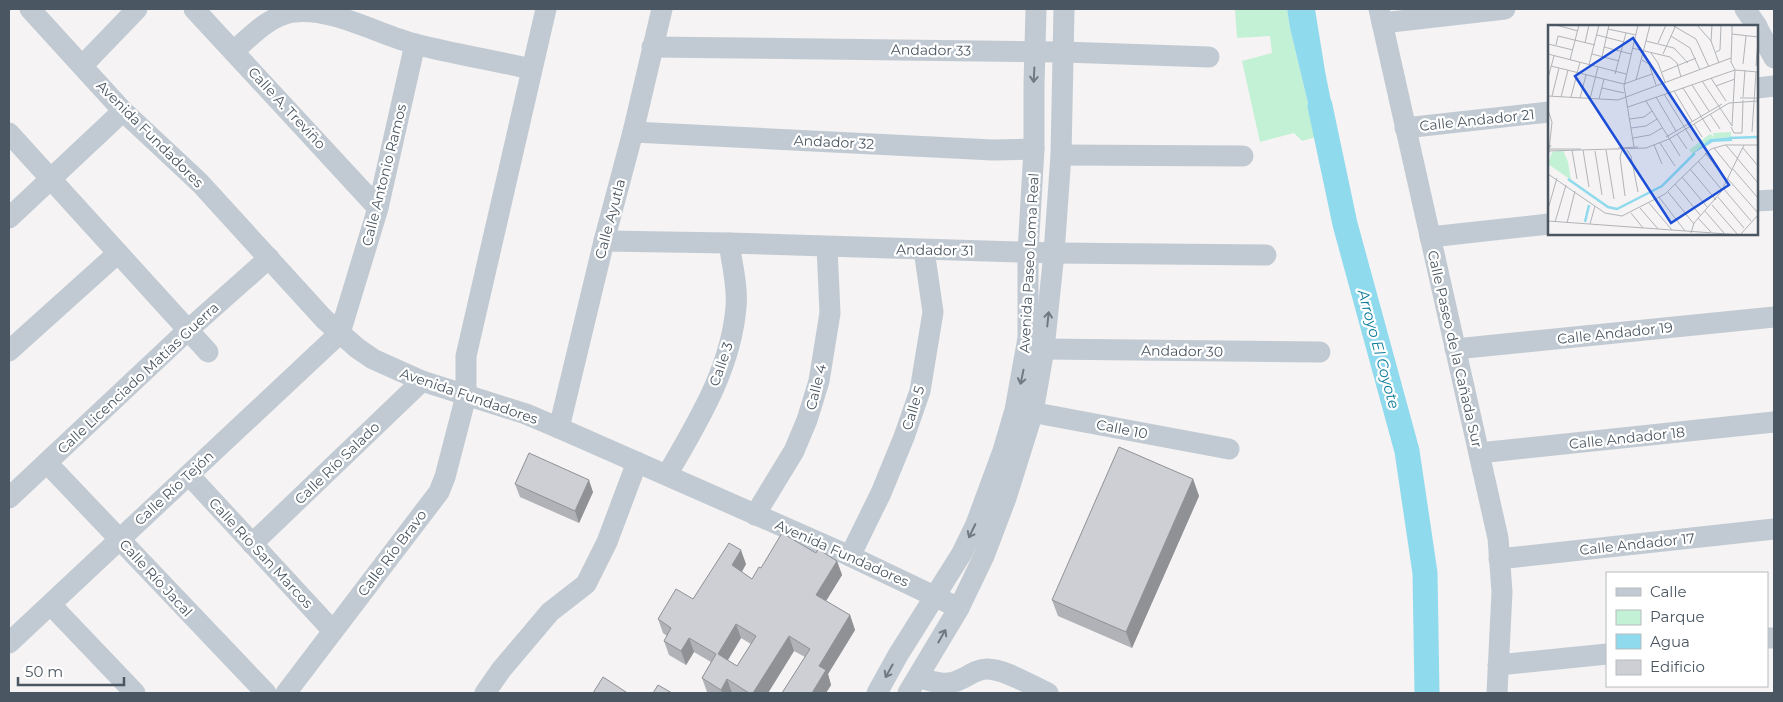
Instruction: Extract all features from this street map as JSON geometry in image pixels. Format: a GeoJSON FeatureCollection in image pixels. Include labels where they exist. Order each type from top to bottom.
{"type":"FeatureCollection","features":[{"type":"Feature","properties":{"kind":"street","name":"Avenida Fundadores"},"geometry":{"type":"LineString","coordinates":[[30,9],[123,111],[200,184],[340,333],[373,359],[422,382],[526,414],[559,428],[850,556],[959,608]]}},
{"type":"Feature","properties":{"kind":"street"},"geometry":{"type":"LineString","coordinates":[[83,65],[137,9]]}},
{"type":"Feature","properties":{"kind":"street","name":"Calle A. Treviño"},"geometry":{"type":"LineString","coordinates":[[194,9],[378,208]]}},
{"type":"Feature","properties":{"kind":"street"},"geometry":{"type":"LineString","coordinates":[[466,396],[466,356],[546,9]]}},
{"type":"Feature","properties":{"kind":"street","name":"Calle Ayutla"},"geometry":{"type":"LineString","coordinates":[[559,428],[662,9]]}},
{"type":"Feature","properties":{"kind":"street","name":"Avenida Paseo Loma Real"},"geometry":{"type":"LineString","coordinates":[[1024,411],[1028,338],[1028,252],[1034,149],[1036,9]]}},
{"type":"Feature","properties":{"kind":"street","name":"Avenida Paseo Loma Real"},"geometry":{"type":"LineString","coordinates":[[877,693],[934,596],[962,553],[1011,453],[1044,349],[1054,253],[1061,156],[1064,9]]}},
{"type":"Feature","properties":{"kind":"street"},"geometry":{"type":"LineString","coordinates":[[1381,16],[1505,9]]}},
{"type":"Feature","properties":{"kind":"street"},"geometry":{"type":"LineString","coordinates":[[1745,9],[1756,25]]}},
{"type":"Feature","properties":{"kind":"street"},"geometry":{"type":"LineString","coordinates":[[234,51],[259,28],[277,18],[294,12],[309,12],[334,16],[415,44],[531,69]]}},
{"type":"Feature","properties":{"kind":"street","name":"Calle Paseo de la Cañada Sur"},"geometry":{"type":"LineString","coordinates":[[1381,16],[1498,538],[1502,592],[1497,693]]}},
{"type":"Feature","properties":{"kind":"street"},"geometry":{"type":"LineString","coordinates":[[1758,28],[1774,58]]}},
{"type":"Feature","properties":{"kind":"street","name":"Calle Antonio Ramos"},"geometry":{"type":"LineString","coordinates":[[340,333],[378,208],[415,44]]}},
{"type":"Feature","properties":{"kind":"street","name":"Andador 33"},"geometry":{"type":"LineString","coordinates":[[652,47],[1035,51],[1209,57]]}},
{"type":"Feature","properties":{"kind":"street"},"geometry":{"type":"LineString","coordinates":[[1758,88],[1774,86]]}},
{"type":"Feature","properties":{"kind":"street"},"geometry":{"type":"LineString","coordinates":[[9,218],[123,111]]}},
{"type":"Feature","properties":{"kind":"street","name":"Calle Andador 21"},"geometry":{"type":"LineString","coordinates":[[1405,128],[1548,112]]}},
{"type":"Feature","properties":{"kind":"street","name":"Andador 32"},"geometry":{"type":"LineString","coordinates":[[633,132],[993,150],[1034,149]]}},
{"type":"Feature","properties":{"kind":"street"},"geometry":{"type":"LineString","coordinates":[[9,133],[208,352]]}},
{"type":"Feature","properties":{"kind":"street"},"geometry":{"type":"LineString","coordinates":[[1061,156],[1243,156]]}},
{"type":"Feature","properties":{"kind":"street"},"geometry":{"type":"LineString","coordinates":[[1758,202],[1774,200]]}},
{"type":"Feature","properties":{"kind":"street"},"geometry":{"type":"LineString","coordinates":[[1430,237],[1548,224]]}},
{"type":"Feature","properties":{"kind":"street","name":"Andador 31"},"geometry":{"type":"LineString","coordinates":[[604,241],[1054,253],[1266,255]]}},
{"type":"Feature","properties":{"kind":"street","name":"Calle 3"},"geometry":{"type":"LineString","coordinates":[[667,475],[698,421],[718,379],[729,345],[736,307],[729,243]]}},
{"type":"Feature","properties":{"kind":"street","name":"Calle 4"},"geometry":{"type":"LineString","coordinates":[[756,515],[794,451],[807,420],[819,381],[830,314],[827,247]]}},
{"type":"Feature","properties":{"kind":"street","name":"Calle 5"},"geometry":{"type":"LineString","coordinates":[[850,556],[901,445],[920,391],[933,312],[924,250]]}},
{"type":"Feature","properties":{"kind":"street"},"geometry":{"type":"LineString","coordinates":[[9,351],[118,253]]}},
{"type":"Feature","properties":{"kind":"street","name":"Calle Licenciado Matías Guerra"},"geometry":{"type":"LineString","coordinates":[[9,498],[188,330],[269,258]]}},
{"type":"Feature","properties":{"kind":"street","name":"Calle Andador 19"},"geometry":{"type":"LineString","coordinates":[[1455,349],[1774,317]]}},
{"type":"Feature","properties":{"kind":"street","name":"Calle Río Tejón"},"geometry":{"type":"LineString","coordinates":[[9,643],[340,333]]}},
{"type":"Feature","properties":{"kind":"street","name":"Andador 30"},"geometry":{"type":"LineString","coordinates":[[1044,349],[1320,352]]}},
{"type":"Feature","properties":{"kind":"street","name":"Calle Río Salado"},"geometry":{"type":"LineString","coordinates":[[252,544],[422,382]]}},
{"type":"Feature","properties":{"kind":"street","name":"Calle Río Bravo"},"geometry":{"type":"LineString","coordinates":[[286,693],[438,492],[445,477],[466,396]]}},
{"type":"Feature","properties":{"kind":"street","name":"Calle 10"},"geometry":{"type":"LineString","coordinates":[[1024,411],[1229,449]]}},
{"type":"Feature","properties":{"kind":"street","name":"Calle Andador 18"},"geometry":{"type":"LineString","coordinates":[[1479,452],[1774,422]]}},
{"type":"Feature","properties":{"kind":"street","name":"Avenida Paseo Loma Real"},"geometry":{"type":"LineString","coordinates":[[913,685],[959,608],[984,556],[1006,498],[1011,453]]}},
{"type":"Feature","properties":{"kind":"street","name":"Calle Río Jacal"},"geometry":{"type":"LineString","coordinates":[[47,462],[266,693]]}},
{"type":"Feature","properties":{"kind":"street"},"geometry":{"type":"LineString","coordinates":[[485,693],[501,670],[550,612],[586,584],[607,542],[637,462]]}},
{"type":"Feature","properties":{"kind":"street","name":"Calle Río San Marcos"},"geometry":{"type":"LineString","coordinates":[[189,475],[333,631]]}},
{"type":"Feature","properties":{"kind":"street","name":"Calle Andador 17"},"geometry":{"type":"LineString","coordinates":[[1499,559],[1774,529]]}},
{"type":"Feature","properties":{"kind":"street"},"geometry":{"type":"LineString","coordinates":[[51,605],[135,693]]}},
{"type":"Feature","properties":{"kind":"street"},"geometry":{"type":"LineString","coordinates":[[1498,665],[1606,654]]}},
{"type":"Feature","properties":{"kind":"street"},"geometry":{"type":"LineString","coordinates":[[913,685],[947,684],[960,680],[972,672],[986,669],[995,670],[1048,693]]}},
{"type":"Feature","properties":{"kind":"green space"},"geometry":{"type":"Polygon","coordinates":[[[1235,9],[1287,9],[1316,137],[1302,141],[1294,133],[1260,142],[1242,61],[1272,53],[1270,36],[1237,38],[1235,9]]]}},
{"type":"Feature","properties":{"kind":"water"},"geometry":{"type":"Polygon","coordinates":[[[1287,9],[1315,9],[1338,136],[1317,141],[1287,9]]]}},
{"type":"Feature","properties":{"kind":"building"},"geometry":{"type":"Polygon","coordinates":[[[1119,447],[1193,479],[1126,632],[1052,600],[1119,447]]]}},
{"type":"Feature","properties":{"kind":"building"},"geometry":{"type":"Polygon","coordinates":[[[529,453],[589,480],[575,511],[515,484],[529,453]]]}},
{"type":"Feature","properties":{"kind":"building"},"geometry":{"type":"Polygon","coordinates":[[[782,533],[816,553],[818,549],[837,561],[816,595],[850,615],[819,666],[826,670],[812,693],[782,693],[810,649],[789,636],[753,693],[749,693],[727,679],[721,690],[702,678],[716,654],[689,638],[681,651],[664,641],[671,628],[658,619],[676,589],[693,599],[729,543],[741,550],[732,565],[752,579],[759,567],[761,568],[782,533]],[[736,624],[718,654],[737,666],[756,636],[736,624]]]}},
{"type":"Feature","properties":{"kind":"building"},"geometry":{"type":"Polygon","coordinates":[[[603,677],[626,692],[593,693],[603,677]]]}},
{"type":"Feature","properties":{"kind":"building"},"geometry":{"type":"Polygon","coordinates":[[[658,685],[672,693],[653,693],[658,685]]]}},
{"type":"Feature","properties":{"kind":"waterway","name":"Arroyo El Coyote"},"geometry":{"type":"LineString","coordinates":[[1320,106],[1345,224],[1407,451],[1425,573],[1427,693]]}}]}
